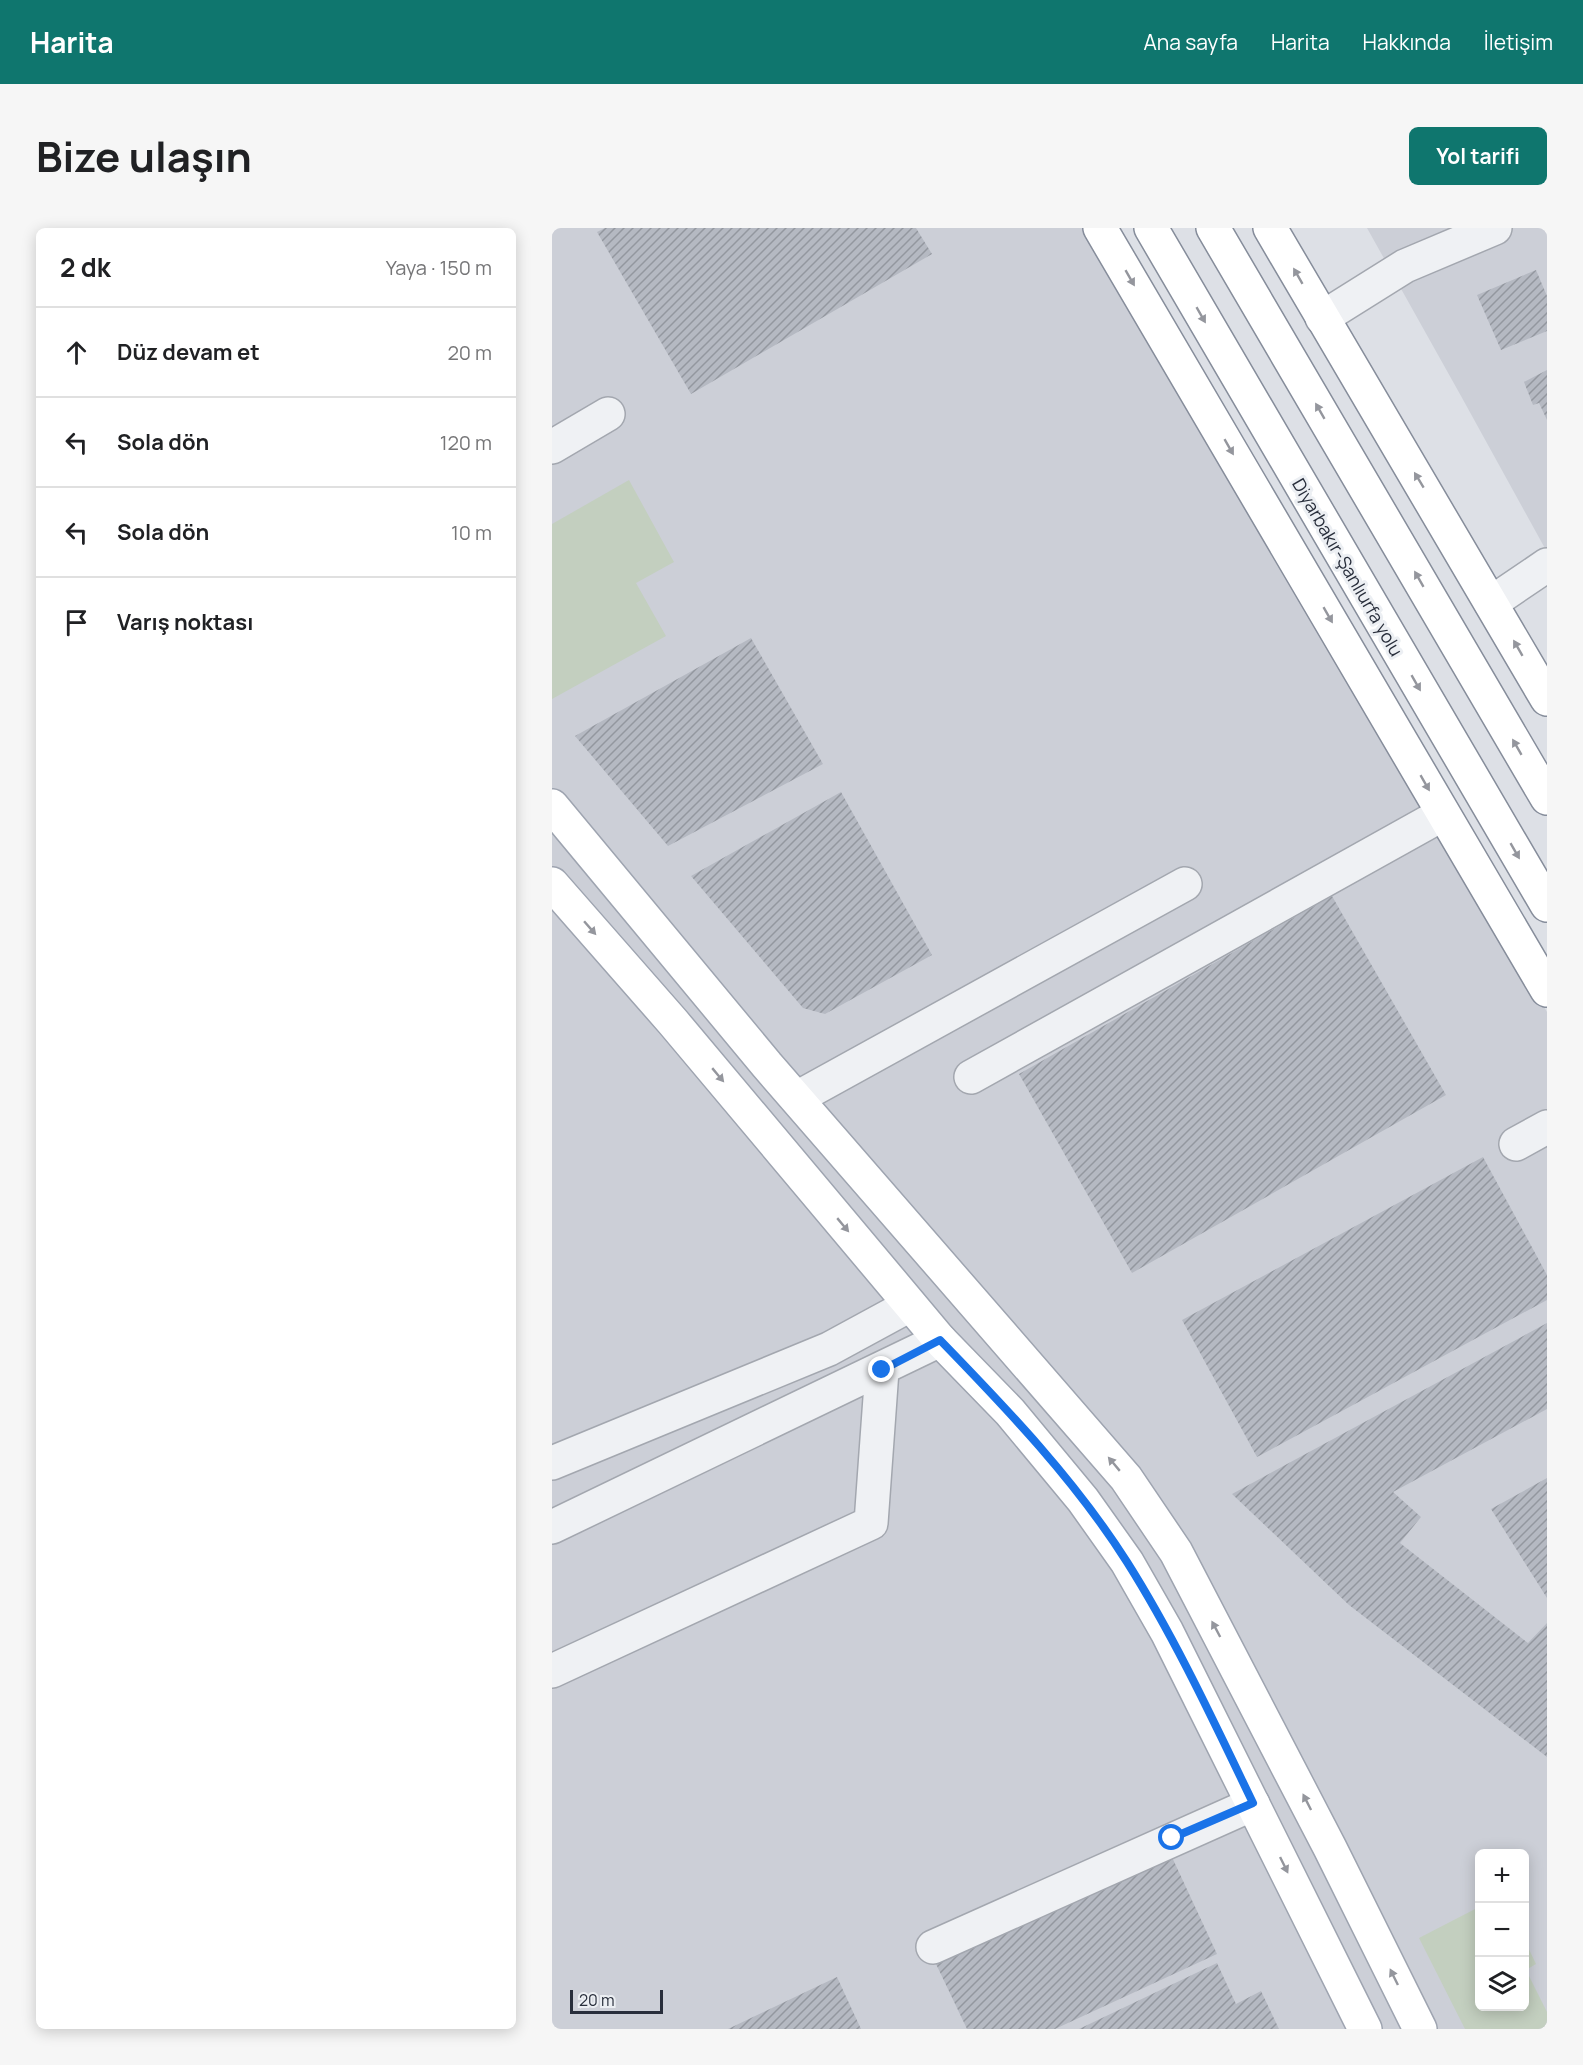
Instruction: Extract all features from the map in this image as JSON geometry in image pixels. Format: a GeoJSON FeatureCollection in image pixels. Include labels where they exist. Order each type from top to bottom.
{"type":"FeatureCollection","features":[{"type":"Feature","properties":{"kind":"main road"},"geometry":{"type":"LineString","coordinates":[[1100,228],[1547,990]]}},
{"type":"Feature","properties":{"kind":"main road","name":"Diyarbakır-Şanlıurfa yolu"},"geometry":{"type":"LineString","coordinates":[[1151,228],[1547,905]]}},
{"type":"Feature","properties":{"kind":"main road"},"geometry":{"type":"LineString","coordinates":[[1213,228],[1547,798]]}},
{"type":"Feature","properties":{"kind":"main road"},"geometry":{"type":"LineString","coordinates":[[1270,228],[1547,699]]}},
{"type":"Feature","properties":{"kind":"main road"},"geometry":{"type":"LineString","coordinates":[[552,806],[797,1098],[1125,1478],[1176,1552],[1330,1848],[1420,2029]]}},
{"type":"Feature","properties":{"kind":"main road"},"geometry":{"type":"LineString","coordinates":[[552,884],[673,1022],[940,1340],[1010,1412],[1083,1500],[1127,1562],[1167,1632],[1365,2029]]}},
{"type":"Feature","properties":{"kind":"street"},"geometry":{"type":"LineString","coordinates":[[1322,318],[1405,266],[1495,228]]}},
{"type":"Feature","properties":{"kind":"street"},"geometry":{"type":"LineString","coordinates":[[552,447],[608,414]]}},
{"type":"Feature","properties":{"kind":"street"},"geometry":{"type":"LineString","coordinates":[[1491,603],[1547,565]]}},
{"type":"Feature","properties":{"kind":"street"},"geometry":{"type":"LineString","coordinates":[[971,1077],[1443,814]]}},
{"type":"Feature","properties":{"kind":"street"},"geometry":{"type":"LineString","coordinates":[[797,1098],[1185,884]]}},
{"type":"Feature","properties":{"kind":"street"},"geometry":{"type":"LineString","coordinates":[[1516,1144],[1547,1127]]}},
{"type":"Feature","properties":{"kind":"street"},"geometry":{"type":"LineString","coordinates":[[552,1463],[829,1349],[910,1305]]}},
{"type":"Feature","properties":{"kind":"street"},"geometry":{"type":"LineString","coordinates":[[552,1527],[882,1370],[940,1340]]}},
{"type":"Feature","properties":{"kind":"street"},"geometry":{"type":"LineString","coordinates":[[552,1671],[871,1523],[882,1370]]}},
{"type":"Feature","properties":{"kind":"street"},"geometry":{"type":"LineString","coordinates":[[933,1947],[1253,1803]]}},
{"type":"Feature","properties":{"kind":"shaded area"},"geometry":{"type":"Polygon","coordinates":[[[552,228],[1090,228],[1547,1012],[1547,2029],[552,2029],[552,228]]]}},
{"type":"Feature","properties":{"kind":"shaded area"},"geometry":{"type":"Polygon","coordinates":[[[1367,228],[1547,228],[1547,552],[1461,396],[1367,228]]]}},
{"type":"Feature","properties":{"kind":"green space"},"geometry":{"type":"Polygon","coordinates":[[[629,480],[674,562],[636,583],[666,636],[552,699],[552,524],[629,480]]]}},
{"type":"Feature","properties":{"kind":"green space"},"geometry":{"type":"Polygon","coordinates":[[[1475,1909],[1475,2011],[1529,2011],[1529,1976],[1547,2012],[1547,2029],[1465,2029],[1419,1938],[1475,1909]]]}},
{"type":"Feature","properties":{"kind":"green space"},"geometry":{"type":"Polygon","coordinates":[[[1529,1949],[1536,1964],[1529,1968],[1529,1949]]]}},
{"type":"Feature","properties":{"kind":"building"},"geometry":{"type":"Polygon","coordinates":[[[605,228],[916,228],[932,254],[691,394],[597,232],[605,228]]]}},
{"type":"Feature","properties":{"kind":"building"},"geometry":{"type":"Polygon","coordinates":[[[1536,270],[1547,296],[1547,331],[1501,350],[1477,295],[1536,270]]]}},
{"type":"Feature","properties":{"kind":"building"},"geometry":{"type":"Polygon","coordinates":[[[1547,370],[1547,420],[1539,403],[1533,405],[1524,382],[1547,370]]]}},
{"type":"Feature","properties":{"kind":"building"},"geometry":{"type":"Polygon","coordinates":[[[751,638],[823,764],[668,846],[575,736],[751,638]]]}},
{"type":"Feature","properties":{"kind":"building"},"geometry":{"type":"Polygon","coordinates":[[[841,792],[932,955],[825,1014],[803,1008],[691,876],[841,792]]]}},
{"type":"Feature","properties":{"kind":"building"},"geometry":{"type":"Polygon","coordinates":[[[1332,896],[1446,1095],[1132,1273],[1019,1074],[1332,896]]]}},
{"type":"Feature","properties":{"kind":"building"},"geometry":{"type":"Polygon","coordinates":[[[1483,1157],[1547,1275],[1547,1300],[1257,1457],[1182,1320],[1483,1157]]]}},
{"type":"Feature","properties":{"kind":"building"},"geometry":{"type":"Polygon","coordinates":[[[1547,1323],[1547,1409],[1393,1492],[1421,1517],[1400,1543],[1528,1643],[1547,1623],[1547,1757],[1349,1605],[1232,1494],[1547,1323]]]}},
{"type":"Feature","properties":{"kind":"building"},"geometry":{"type":"Polygon","coordinates":[[[1547,1478],[1547,1598],[1491,1509],[1547,1478]]]}},
{"type":"Feature","properties":{"kind":"building"},"geometry":{"type":"Polygon","coordinates":[[[1171,1855],[1217,1954],[1055,2029],[967,2029],[936,1964],[1171,1855]]]}},
{"type":"Feature","properties":{"kind":"building"},"geometry":{"type":"Polygon","coordinates":[[[1217,1963],[1236,2004],[1261,1991],[1279,2029],[1079,2029],[1217,1963]]]}},
{"type":"Feature","properties":{"kind":"building"},"geometry":{"type":"Polygon","coordinates":[[[837,1977],[861,2029],[728,2029],[837,1977]]]}},
{"type":"Feature","properties":{"kind":"route"},"geometry":{"type":"LineString","coordinates":[[882,1370],[940,1340],[1010,1412],[1083,1500],[1127,1562],[1167,1632],[1253,1803],[1172,1838]]}}]}
